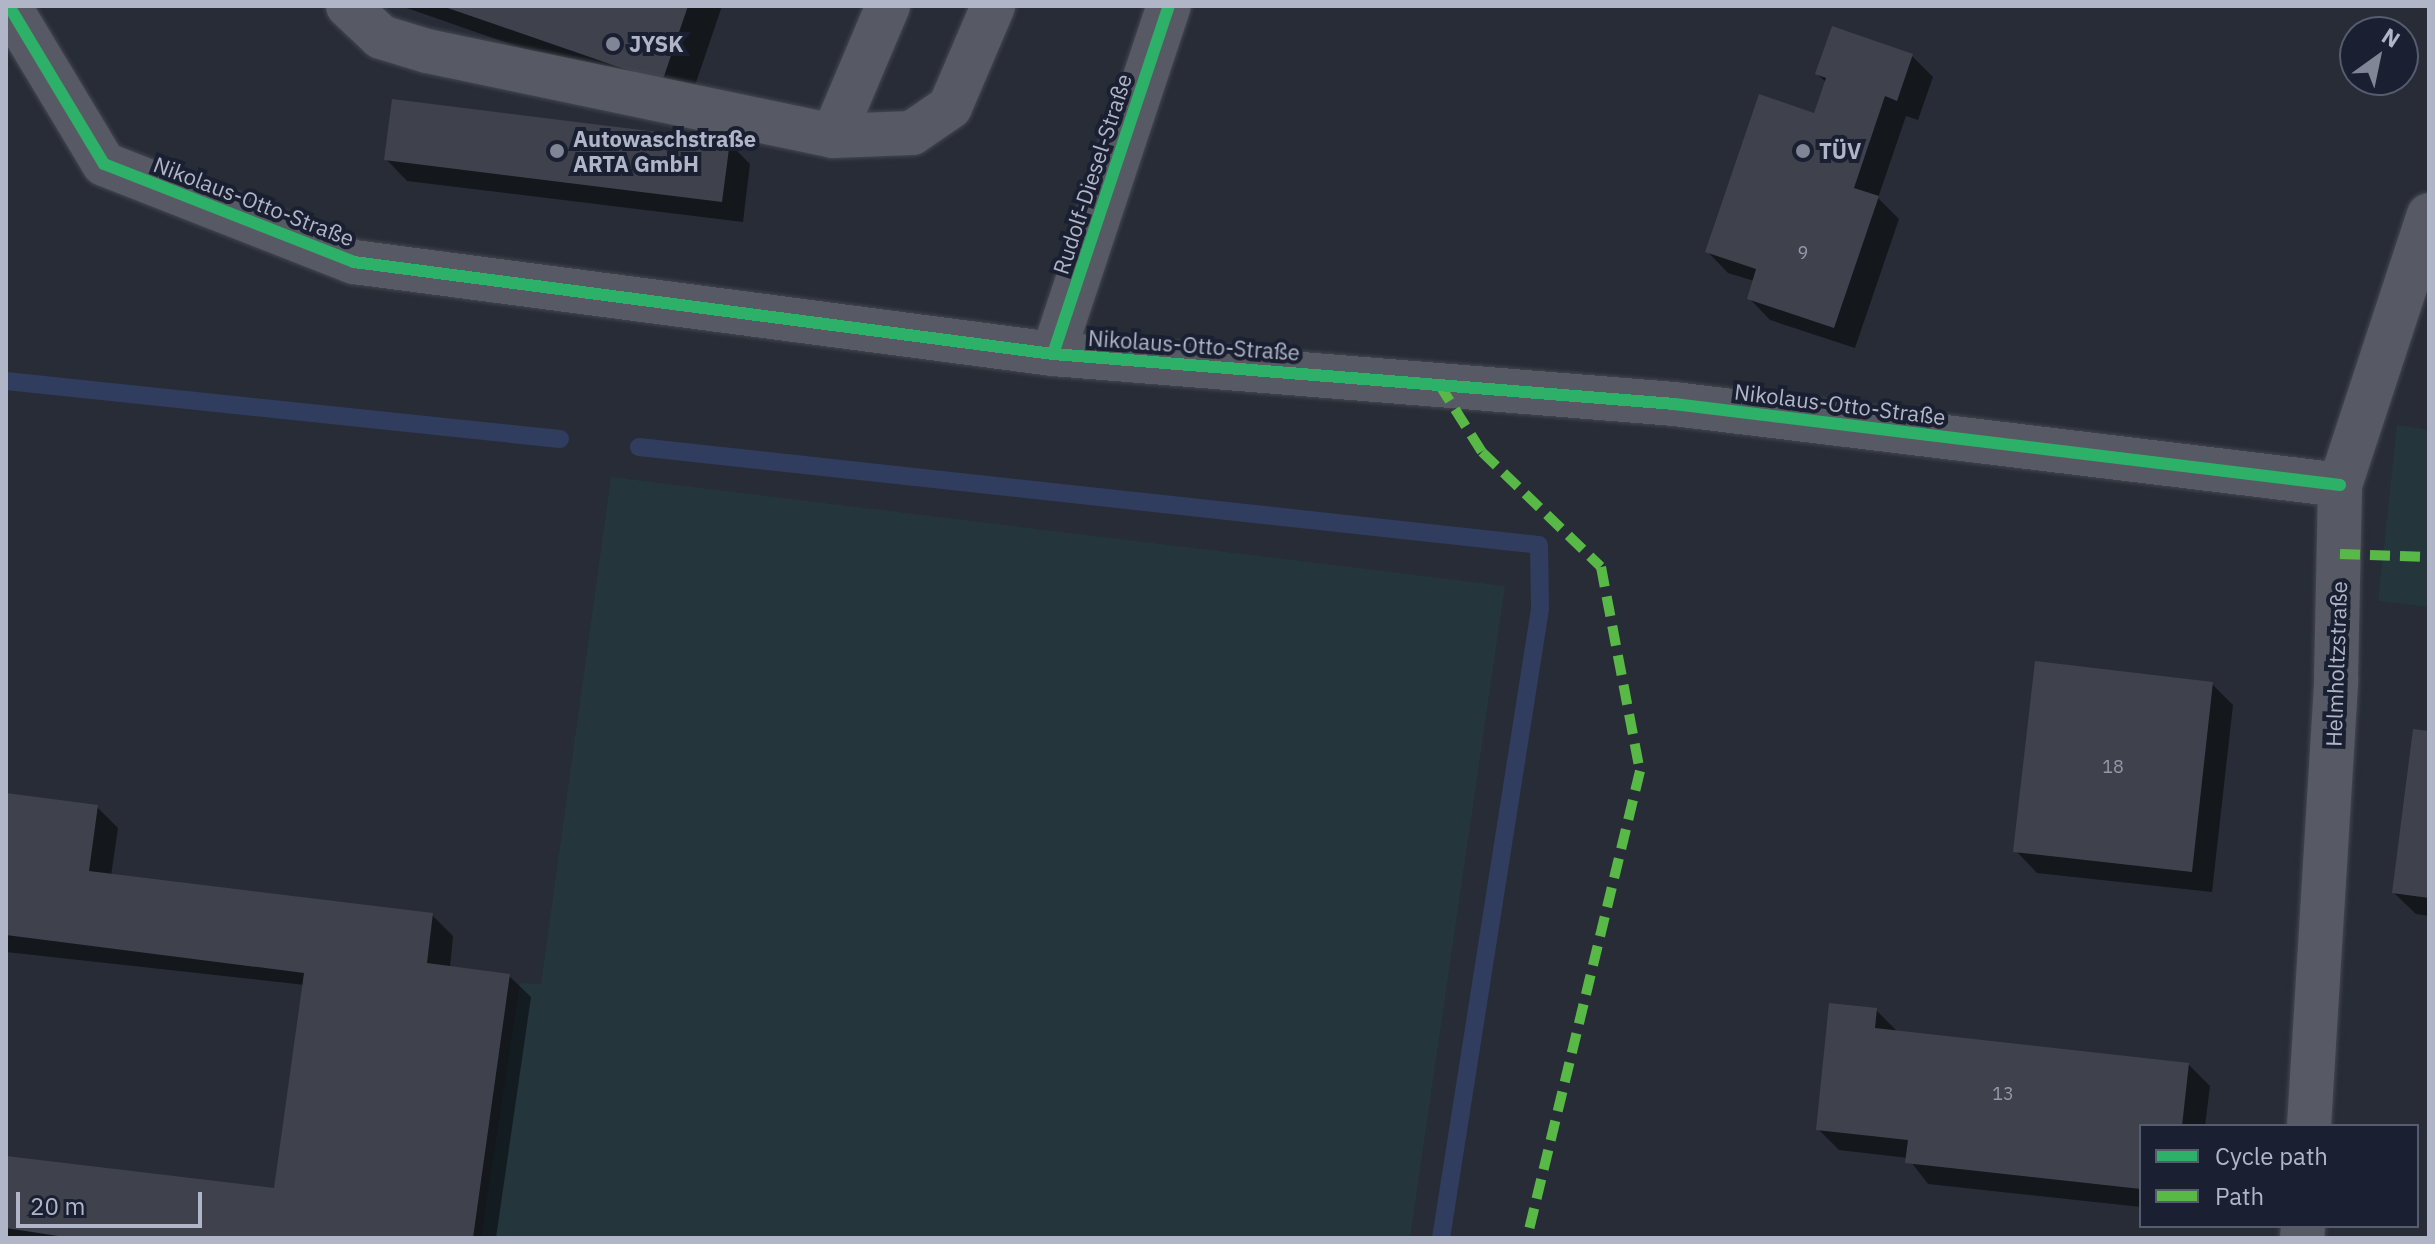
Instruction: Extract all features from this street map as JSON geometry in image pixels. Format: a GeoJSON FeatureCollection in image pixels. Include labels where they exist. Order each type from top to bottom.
{"type":"FeatureCollection","features":[{"type":"Feature","properties":{"kind":"street","name":"Nikolaus-Otto-Straße"},"geometry":{"type":"LineString","coordinates":[[9,6],[104,164],[354,262],[1053,354],[1674,404],[2340,485]]}},
{"type":"Feature","properties":{"kind":"street"},"geometry":{"type":"LineString","coordinates":[[348,6],[381,37],[427,51],[833,136],[912,133],[950,107],[993,6]]}},
{"type":"Feature","properties":{"kind":"street"},"geometry":{"type":"LineString","coordinates":[[833,136],[888,6]]}},
{"type":"Feature","properties":{"kind":"street","name":"Rudolf-Diesel-Straße"},"geometry":{"type":"LineString","coordinates":[[1053,354],[1169,6]]}},
{"type":"Feature","properties":{"kind":"street","name":"Helmholtzstraße"},"geometry":{"type":"LineString","coordinates":[[2309,1124],[2336,679],[2340,485],[2429,215]]}},
{"type":"Feature","properties":{"kind":"shaded area"},"geometry":{"type":"Polygon","coordinates":[[[2397,425],[2429,430],[2429,607],[2378,601],[2397,425]]]}},
{"type":"Feature","properties":{"kind":"shaded area"},"geometry":{"type":"Polygon","coordinates":[[[611,477],[1505,586],[1410,1238],[481,1238],[520,983],[541,984],[611,477]]]}},
{"type":"Feature","properties":{"kind":"building","name":"JYSK"},"geometry":{"type":"Polygon","coordinates":[[[442,6],[688,6],[662,82],[442,6]]]}},
{"type":"Feature","properties":{"kind":"building","name":"TÜV"},"geometry":{"type":"Polygon","coordinates":[[[1832,26],[1913,54],[1897,101],[1885,96],[1854,188],[1879,196],[1834,328],[1747,299],[1756,269],[1705,252],[1759,94],[1814,113],[1826,78],[1815,74],[1832,26]]]}},
{"type":"Feature","properties":{"kind":"building","name":"Autowaschstraße ARTA GmbH"},"geometry":{"type":"Polygon","coordinates":[[[392,99],[730,141],[722,202],[384,160],[392,99]]]}},
{"type":"Feature","properties":{"kind":"building"},"geometry":{"type":"Polygon","coordinates":[[[2035,661],[2213,682],[2192,872],[2013,852],[2035,661]]]}},
{"type":"Feature","properties":{"kind":"building"},"geometry":{"type":"Polygon","coordinates":[[[2413,729],[2429,731],[2429,898],[2392,893],[2413,729]]]}},
{"type":"Feature","properties":{"kind":"building"},"geometry":{"type":"Polygon","coordinates":[[[6,793],[98,805],[89,871],[433,913],[427,963],[510,974],[473,1238],[71,1238],[6,1228],[6,1156],[274,1188],[304,973],[6,935],[6,793]]]}},
{"type":"Feature","properties":{"kind":"building"},"geometry":{"type":"Polygon","coordinates":[[[1829,1003],[1877,1008],[1875,1028],[2189,1063],[2182,1124],[2139,1124],[2139,1189],[1905,1163],[1908,1140],[1816,1130],[1829,1003]]]}},
{"type":"Feature","properties":{"kind":"waterway"},"geometry":{"type":"LineString","coordinates":[[6,381],[560,439]]}},
{"type":"Feature","properties":{"kind":"waterway"},"geometry":{"type":"LineString","coordinates":[[639,447],[1539,545],[1540,609],[1441,1238]]}},
{"type":"Feature","properties":{"kind":"marked path"},"geometry":{"type":"LineString","coordinates":[[1439,384],[1482,452],[1601,567],[1640,771],[1527,1238]]}},
{"type":"Feature","properties":{"kind":"marked path"},"geometry":{"type":"LineString","coordinates":[[2340,554],[2429,557]]}},
{"type":"Feature","properties":{"kind":"cycle path"},"geometry":{"type":"LineString","coordinates":[[9,6],[104,164],[354,262],[1053,354],[1674,404],[2340,485]]}},
{"type":"Feature","properties":{"kind":"cycle path"},"geometry":{"type":"LineString","coordinates":[[1053,354],[1169,6]]}},
{"type":"Feature","properties":{"kind":"place","name":"JYSK"},"geometry":{"type":"Point","coordinates":[613,44]}},
{"type":"Feature","properties":{"kind":"place","name":"Autowaschstraße ARTA GmbH"},"geometry":{"type":"Point","coordinates":[557,151]}},
{"type":"Feature","properties":{"kind":"place","name":"TÜV"},"geometry":{"type":"Point","coordinates":[1803,151]}}]}
